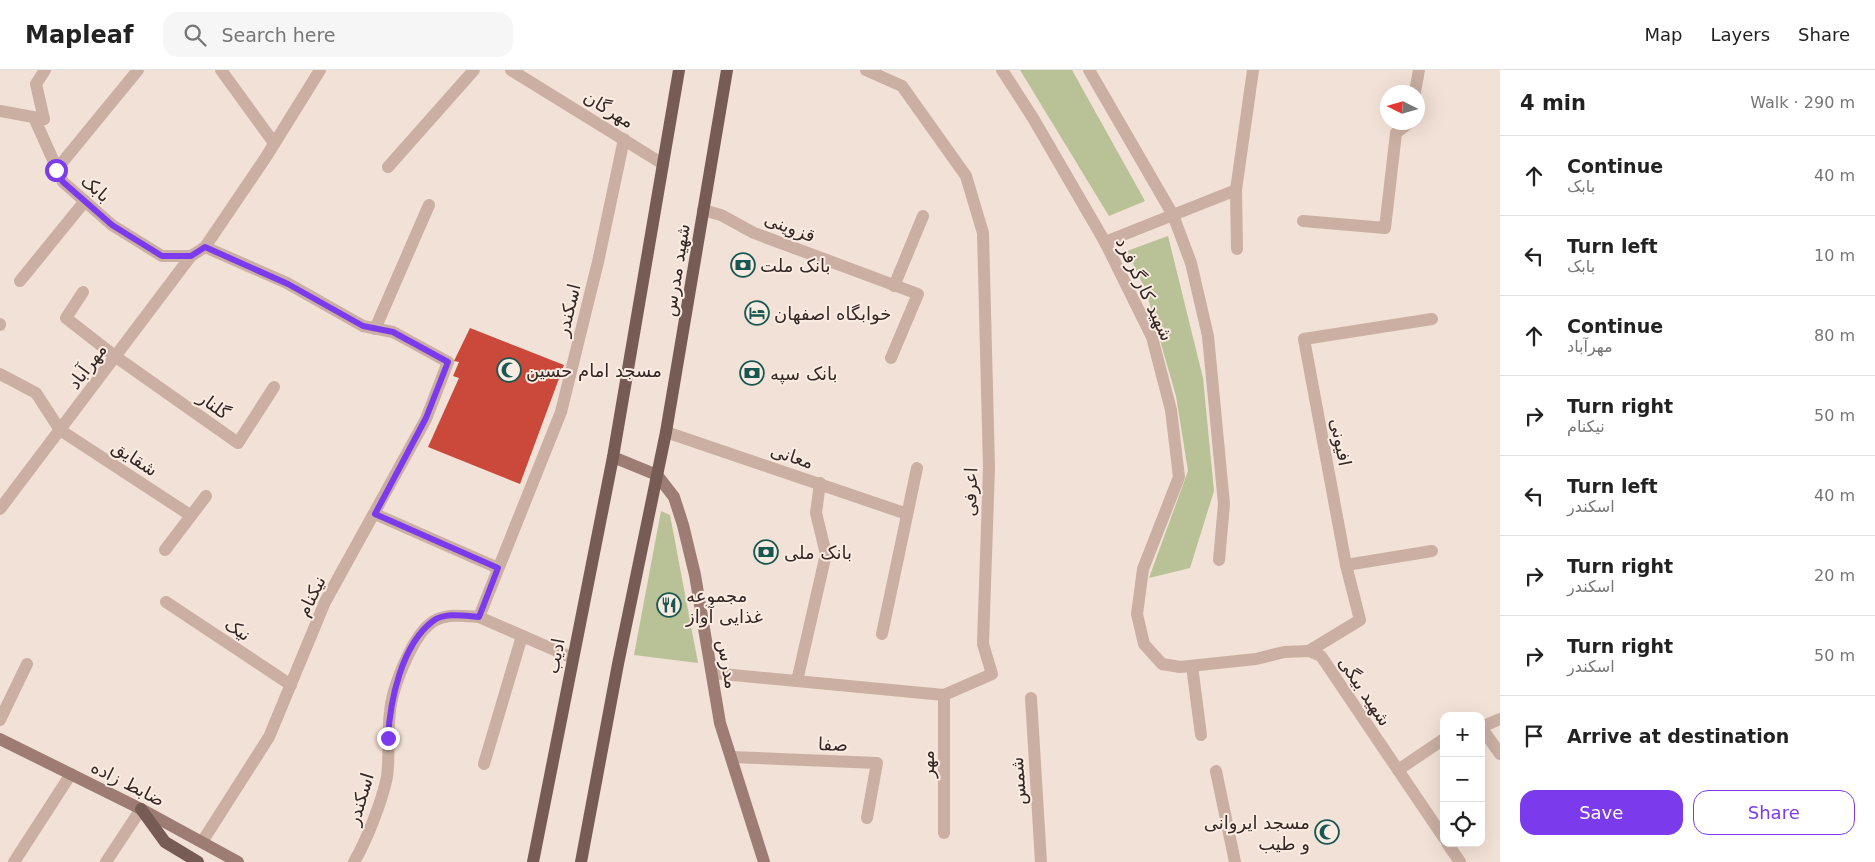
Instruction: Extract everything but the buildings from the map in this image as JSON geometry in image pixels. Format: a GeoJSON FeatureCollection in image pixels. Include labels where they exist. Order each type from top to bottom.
{"type":"FeatureCollection","features":[{"type":"Feature","properties":{"kind":"main road","name":"شهید مدرس"},"geometry":{"type":"LineString","coordinates":[[613,458],[679,70]]}},
{"type":"Feature","properties":{"kind":"main road","name":"شهید مدرس"},"geometry":{"type":"LineString","coordinates":[[657,475],[666,432],[727,70]]}},
{"type":"Feature","properties":{"kind":"main road"},"geometry":{"type":"LineString","coordinates":[[582,862],[618,664],[657,475],[613,458]]}},
{"type":"Feature","properties":{"kind":"main road","name":"ادیب"},"geometry":{"type":"LineString","coordinates":[[533,862],[613,458]]}},
{"type":"Feature","properties":{"kind":"main road","name":"مدرس"},"geometry":{"type":"LineString","coordinates":[[657,475],[674,497],[683,525],[695,575],[720,723],[764,862]]}},
{"type":"Feature","properties":{"kind":"main road","name":"ضابط زاده"},"geometry":{"type":"LineString","coordinates":[[0,739],[141,809],[238,862]]}},
{"type":"Feature","properties":{"kind":"main road"},"geometry":{"type":"LineString","coordinates":[[141,809],[164,842],[198,862]]}},
{"type":"Feature","properties":{"kind":"street","name":"بابک"},"geometry":{"type":"LineString","coordinates":[[45,70],[36,84],[44,119],[36,122],[63,182],[112,225],[162,256],[191,256]]}},
{"type":"Feature","properties":{"kind":"street"},"geometry":{"type":"LineString","coordinates":[[56,170],[138,70]]}},
{"type":"Feature","properties":{"kind":"street"},"geometry":{"type":"LineString","coordinates":[[221,70],[274,143]]}},
{"type":"Feature","properties":{"kind":"street","name":"مهرآباد"},"geometry":{"type":"LineString","coordinates":[[1,507],[191,256],[205,247],[320,70]]}},
{"type":"Feature","properties":{"kind":"street"},"geometry":{"type":"LineString","coordinates":[[388,167],[474,70]]}},
{"type":"Feature","properties":{"kind":"street","name":"مهرگان"},"geometry":{"type":"LineString","coordinates":[[511,70],[624,138],[663,164]]}},
{"type":"Feature","properties":{"kind":"street","name":"اعرفی"},"geometry":{"type":"LineString","coordinates":[[712,673],[944,695],[992,674],[983,644],[989,467],[983,233],[966,176],[902,86],[866,70]]}},
{"type":"Feature","properties":{"kind":"street","name":"شهید کارگرفرد"},"geometry":{"type":"LineString","coordinates":[[1002,70],[1033,118],[1105,242],[1152,337],[1171,410],[1179,476],[1143,569],[1137,614],[1144,644],[1162,664],[1186,667]]}},
{"type":"Feature","properties":{"kind":"street"},"geometry":{"type":"LineString","coordinates":[[1089,70],[1173,215],[1191,263],[1208,336],[1224,504],[1219,560]]}},
{"type":"Feature","properties":{"kind":"street"},"geometry":{"type":"LineString","coordinates":[[1237,249],[1236,190],[1254,70]]}},
{"type":"Feature","properties":{"kind":"street"},"geometry":{"type":"LineString","coordinates":[[1416,85],[1419,70]]}},
{"type":"Feature","properties":{"kind":"street"},"geometry":{"type":"LineString","coordinates":[[0,111],[44,119]]}},
{"type":"Feature","properties":{"kind":"street"},"geometry":{"type":"LineString","coordinates":[[1303,221],[1384,228],[1396,133],[1400,130]]}},
{"type":"Feature","properties":{"kind":"street","name":"اسکندر"},"geometry":{"type":"LineString","coordinates":[[479,617],[561,412],[598,262],[624,138]]}},
{"type":"Feature","properties":{"kind":"street"},"geometry":{"type":"LineString","coordinates":[[1105,242],[1236,190]]}},
{"type":"Feature","properties":{"kind":"street"},"geometry":{"type":"LineString","coordinates":[[20,281],[85,202]]}},
{"type":"Feature","properties":{"kind":"street"},"geometry":{"type":"LineString","coordinates":[[205,247],[288,284],[363,326],[375,328],[429,205]]}},
{"type":"Feature","properties":{"kind":"street","name":"قزوینی"},"geometry":{"type":"LineString","coordinates":[[703,210],[721,215],[754,233],[918,294],[891,358]]}},
{"type":"Feature","properties":{"kind":"street"},"geometry":{"type":"LineString","coordinates":[[894,286],[923,216]]}},
{"type":"Feature","properties":{"kind":"street"},"geometry":{"type":"LineString","coordinates":[[83,292],[66,318],[116,357]]}},
{"type":"Feature","properties":{"kind":"street","name":"افیونی"},"geometry":{"type":"LineString","coordinates":[[1309,651],[1360,620],[1346,564],[1304,339],[1432,319]]}},
{"type":"Feature","properties":{"kind":"street","name":"نیکنام"},"geometry":{"type":"LineString","coordinates":[[202,842],[269,737],[325,602],[426,418],[448,362],[393,332],[375,328]]}},
{"type":"Feature","properties":{"kind":"street","name":"گلنار"},"geometry":{"type":"LineString","coordinates":[[116,357],[238,443],[274,388]]}},
{"type":"Feature","properties":{"kind":"street"},"geometry":{"type":"LineString","coordinates":[[0,374],[36,393],[60,430]]}},
{"type":"Feature","properties":{"kind":"street","name":"شقایق"},"geometry":{"type":"LineString","coordinates":[[60,430],[190,515]]}},
{"type":"Feature","properties":{"kind":"street","name":"معانی"},"geometry":{"type":"LineString","coordinates":[[666,432],[907,514]]}},
{"type":"Feature","properties":{"kind":"street"},"geometry":{"type":"LineString","coordinates":[[882,634],[917,468]]}},
{"type":"Feature","properties":{"kind":"street"},"geometry":{"type":"LineString","coordinates":[[797,681],[826,554],[816,513],[820,483]]}},
{"type":"Feature","properties":{"kind":"street"},"geometry":{"type":"LineString","coordinates":[[165,550],[206,496]]}},
{"type":"Feature","properties":{"kind":"street"},"geometry":{"type":"LineString","coordinates":[[375,514],[498,568]]}},
{"type":"Feature","properties":{"kind":"street"},"geometry":{"type":"LineString","coordinates":[[1346,564],[1432,551]]}},
{"type":"Feature","properties":{"kind":"street","name":"نیک"},"geometry":{"type":"LineString","coordinates":[[166,602],[291,685]]}},
{"type":"Feature","properties":{"kind":"street","name":"اسکندر"},"geometry":{"type":"LineString","coordinates":[[354,862],[364,846],[387,777],[390,710],[404,662],[418,638],[434,620],[457,615],[479,617],[573,658]]}},
{"type":"Feature","properties":{"kind":"street"},"geometry":{"type":"LineString","coordinates":[[484,764],[522,636]]}},
{"type":"Feature","properties":{"kind":"street"},"geometry":{"type":"LineString","coordinates":[[1201,735],[1186,667],[1256,659],[1284,652],[1309,651]]}},
{"type":"Feature","properties":{"kind":"street","name":"شهید بیگی"},"geometry":{"type":"LineString","coordinates":[[1309,651],[1321,656],[1440,832]]}},
{"type":"Feature","properties":{"kind":"street"},"geometry":{"type":"LineString","coordinates":[[0,720],[27,664]]}},
{"type":"Feature","properties":{"kind":"street","name":"مهر"},"geometry":{"type":"LineString","coordinates":[[944,695],[944,833]]}},
{"type":"Feature","properties":{"kind":"street","name":"شمس"},"geometry":{"type":"LineString","coordinates":[[1031,698],[1041,862]]}},
{"type":"Feature","properties":{"kind":"street"},"geometry":{"type":"LineString","coordinates":[[1485,725],[1500,719]]}},
{"type":"Feature","properties":{"kind":"street"},"geometry":{"type":"LineString","coordinates":[[1485,733],[1500,754]]}},
{"type":"Feature","properties":{"kind":"street"},"geometry":{"type":"LineString","coordinates":[[1398,770],[1440,742]]}},
{"type":"Feature","properties":{"kind":"street","name":"صفا"},"geometry":{"type":"LineString","coordinates":[[731,757],[877,764],[867,818]]}},
{"type":"Feature","properties":{"kind":"street"},"geometry":{"type":"LineString","coordinates":[[1216,771],[1234,862]]}},
{"type":"Feature","properties":{"kind":"street"},"geometry":{"type":"LineString","coordinates":[[14,862],[71,774]]}},
{"type":"Feature","properties":{"kind":"street"},"geometry":{"type":"LineString","coordinates":[[106,862],[141,809]]}},
{"type":"Feature","properties":{"kind":"street"},"geometry":{"type":"LineString","coordinates":[[1450,847],[1460,862]]}},
{"type":"Feature","properties":{"kind":"green space"},"geometry":{"type":"Polygon","coordinates":[[[1020,70],[1072,70],[1145,201],[1109,216],[1020,70]]]}},
{"type":"Feature","properties":{"kind":"green space"},"geometry":{"type":"Polygon","coordinates":[[[1168,236],[1203,378],[1214,491],[1190,568],[1149,578],[1188,471],[1176,396],[1146,291],[1127,251],[1168,236]]]}},
{"type":"Feature","properties":{"kind":"green space"},"geometry":{"type":"Polygon","coordinates":[[[661,511],[670,515],[698,663],[634,655],[661,511]]]}},
{"type":"Feature","properties":{"kind":"place","name":"بانک ملت"},"geometry":{"type":"Point","coordinates":[743,265]}},
{"type":"Feature","properties":{"kind":"place","name":"خوابگاه اصفهان"},"geometry":{"type":"Point","coordinates":[757,313]}},
{"type":"Feature","properties":{"kind":"place","name":"مسجد امام حسین"},"geometry":{"type":"Point","coordinates":[509,370]}},
{"type":"Feature","properties":{"kind":"place","name":"بانک سپه"},"geometry":{"type":"Point","coordinates":[752,373]}},
{"type":"Feature","properties":{"kind":"place","name":"بانک ملی"},"geometry":{"type":"Point","coordinates":[766,552]}},
{"type":"Feature","properties":{"kind":"place","name":"مجموعه غذایی آواز"},"geometry":{"type":"Point","coordinates":[669,605]}},
{"type":"Feature","properties":{"kind":"place","name":"مسجد ایروانی و طیب"},"geometry":{"type":"Point","coordinates":[1327,832]}},
{"type":"Feature","properties":{"kind":"route"},"geometry":{"type":"LineString","coordinates":[[56,170],[63,182],[112,225],[162,256],[191,256],[205,247],[288,284],[363,326],[393,332],[448,362],[426,418],[375,514],[498,568],[479,617],[457,615],[434,620],[418,638],[404,662],[390,710],[388,738]]}}]}
